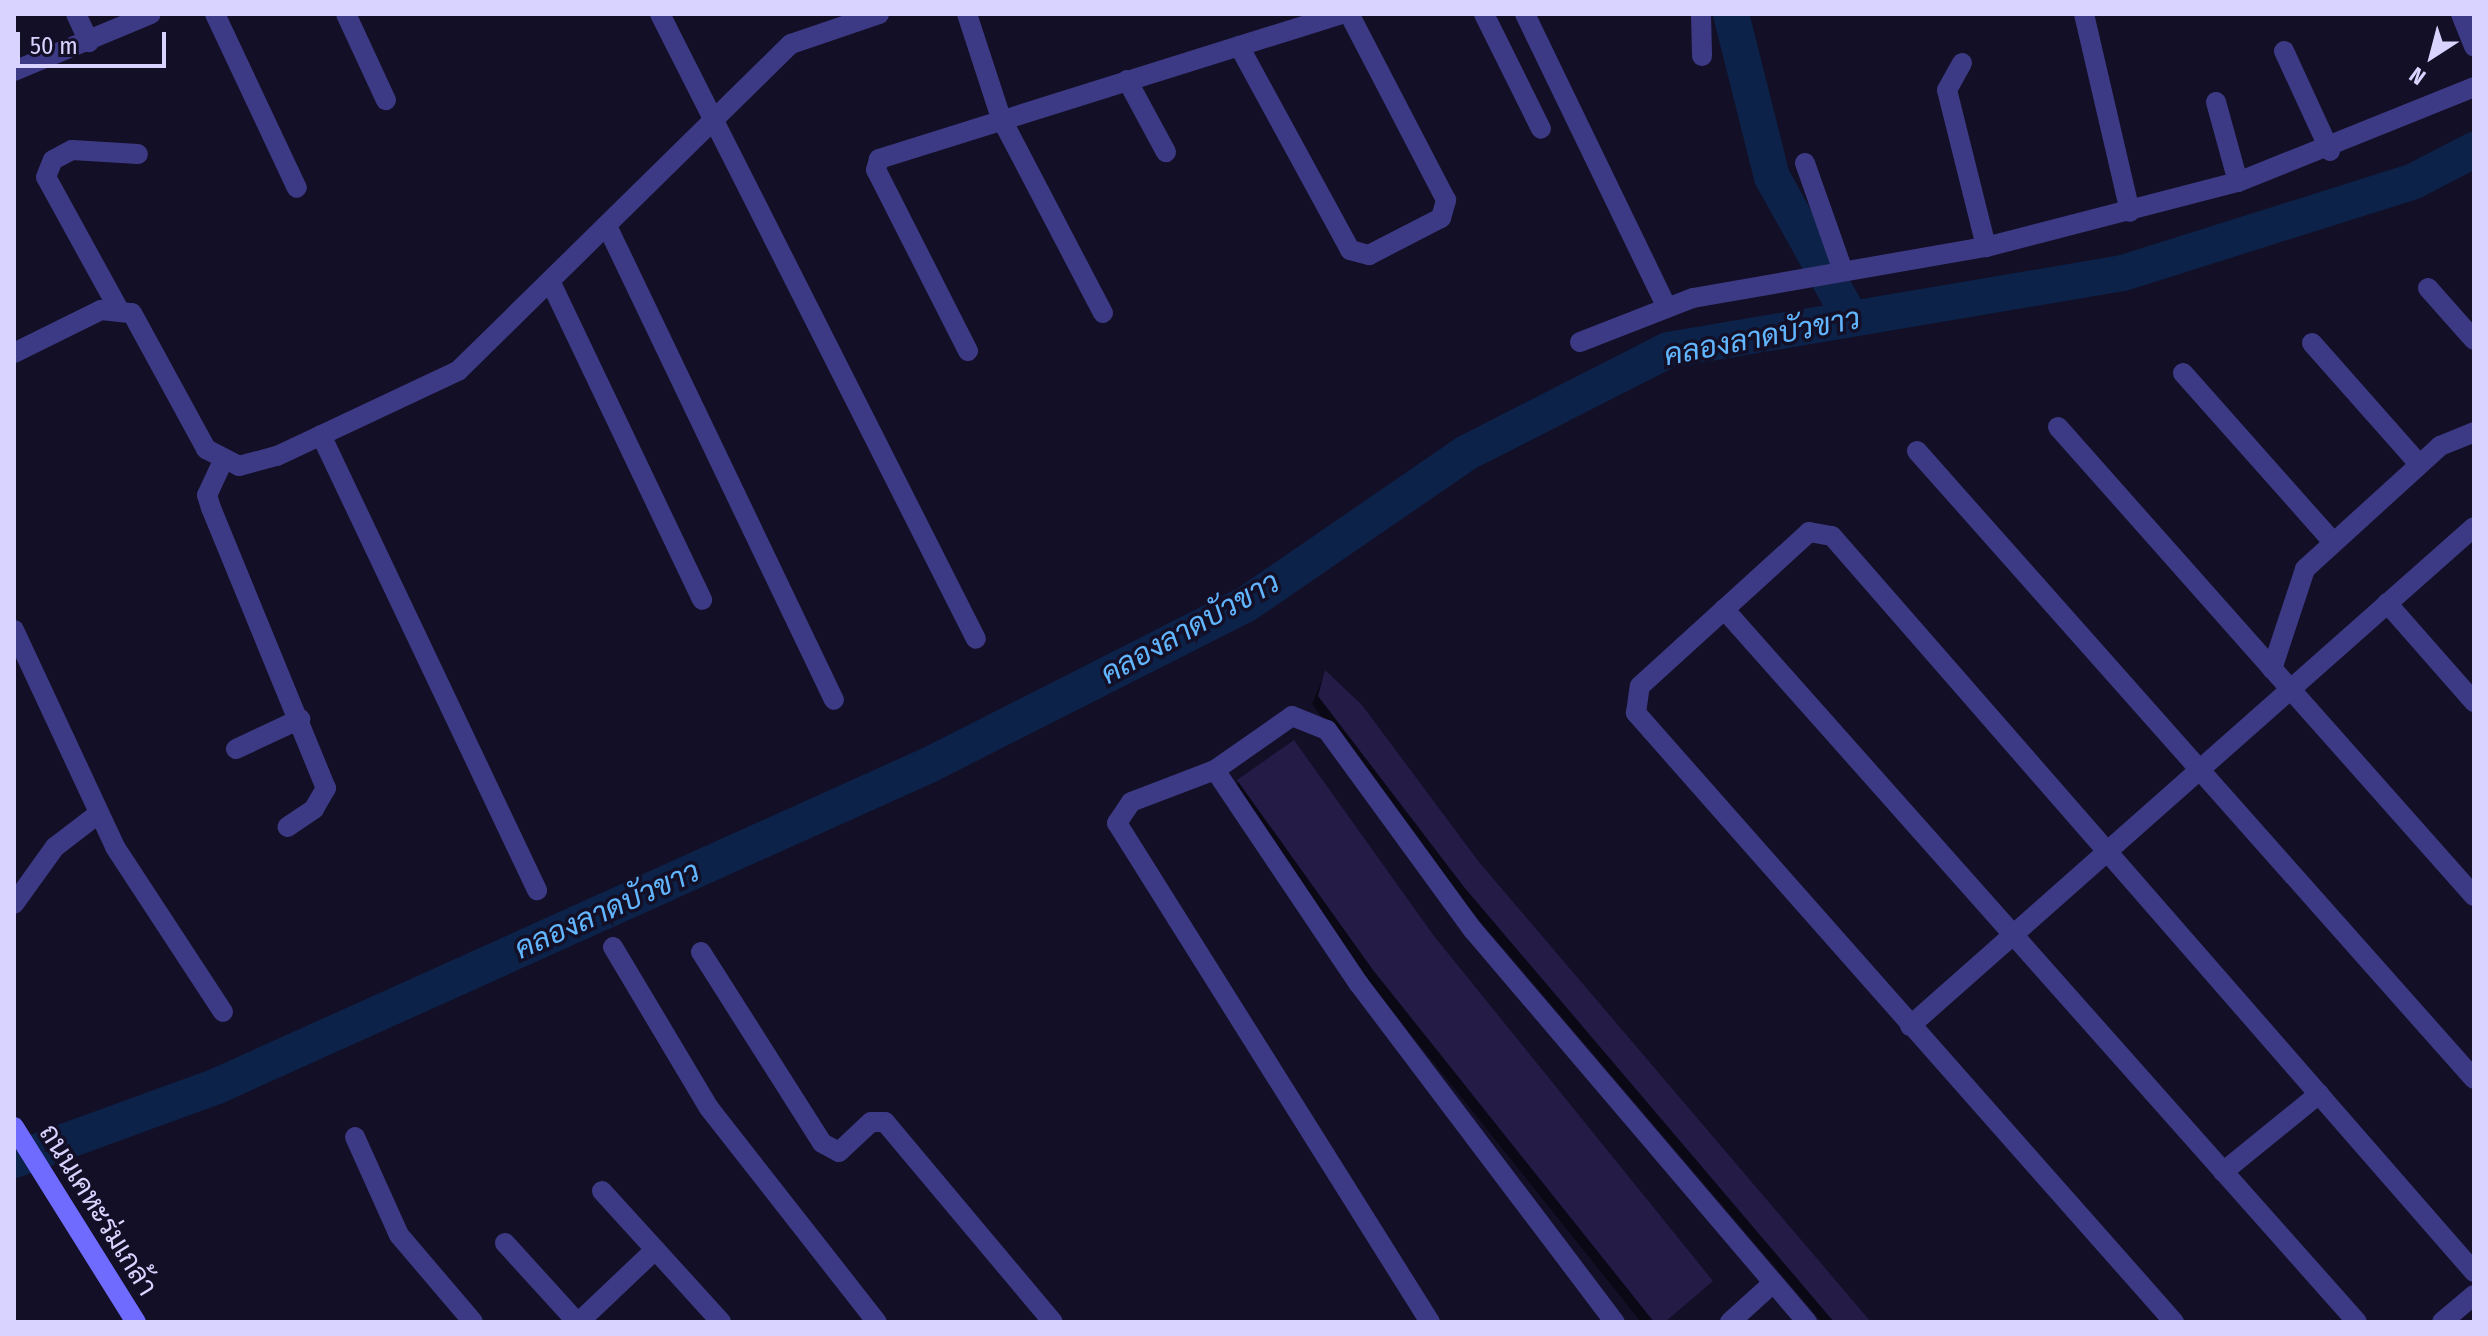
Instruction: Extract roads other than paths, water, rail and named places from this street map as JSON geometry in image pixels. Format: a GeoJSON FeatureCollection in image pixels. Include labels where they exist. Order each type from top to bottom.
{"type":"FeatureCollection","features":[{"type":"Feature","properties":{"kind":"street"},"geometry":{"type":"LineString","coordinates":[[76,14],[89,42]]}},
{"type":"Feature","properties":{"kind":"street"},"geometry":{"type":"LineString","coordinates":[[14,71],[151,14]]}},
{"type":"Feature","properties":{"kind":"street"},"geometry":{"type":"LineString","coordinates":[[215,14],[297,188]]}},
{"type":"Feature","properties":{"kind":"street"},"geometry":{"type":"LineString","coordinates":[[346,14],[386,100]]}},
{"type":"Feature","properties":{"kind":"street"},"geometry":{"type":"LineString","coordinates":[[660,14],[976,639]]}},
{"type":"Feature","properties":{"kind":"street"},"geometry":{"type":"LineString","coordinates":[[222,463],[277,456],[458,371],[715,123],[791,44],[879,14]]}},
{"type":"Feature","properties":{"kind":"street"},"geometry":{"type":"LineString","coordinates":[[968,351],[876,170],[887,152],[1342,14]]}},
{"type":"Feature","properties":{"kind":"street"},"geometry":{"type":"LineString","coordinates":[[1239,46],[1350,250],[1369,255],[1441,218],[1446,200],[1349,14]]}},
{"type":"Feature","properties":{"kind":"street"},"geometry":{"type":"LineString","coordinates":[[1484,14],[1541,129]]}},
{"type":"Feature","properties":{"kind":"street"},"geometry":{"type":"LineString","coordinates":[[1525,14],[1667,308]]}},
{"type":"Feature","properties":{"kind":"street"},"geometry":{"type":"LineString","coordinates":[[1701,14],[1702,56]]}},
{"type":"Feature","properties":{"kind":"street"},"geometry":{"type":"LineString","coordinates":[[2084,14],[2130,212]]}},
{"type":"Feature","properties":{"kind":"street"},"geometry":{"type":"LineString","coordinates":[[2461,14],[2474,46]]}},
{"type":"Feature","properties":{"kind":"street"},"geometry":{"type":"LineString","coordinates":[[969,18],[1001,118],[1103,313]]}},
{"type":"Feature","properties":{"kind":"street"},"geometry":{"type":"LineString","coordinates":[[2284,51],[2330,151]]}},
{"type":"Feature","properties":{"kind":"street"},"geometry":{"type":"LineString","coordinates":[[1962,63],[1947,90],[1986,247]]}},
{"type":"Feature","properties":{"kind":"street"},"geometry":{"type":"LineString","coordinates":[[1127,80],[1166,152]]}},
{"type":"Feature","properties":{"kind":"street"},"geometry":{"type":"LineString","coordinates":[[1580,342],[1667,308],[1792,276],[1986,247],[2238,182],[2330,151],[2474,87]]}},
{"type":"Feature","properties":{"kind":"street"},"geometry":{"type":"LineString","coordinates":[[2216,102],[2238,182]]}},
{"type":"Feature","properties":{"kind":"street"},"geometry":{"type":"LineString","coordinates":[[138,154],[72,150],[53,160],[46,177],[118,308],[143,322],[190,430],[222,463]]}},
{"type":"Feature","properties":{"kind":"street"},"geometry":{"type":"LineString","coordinates":[[1805,163],[1848,267]]}},
{"type":"Feature","properties":{"kind":"street"},"geometry":{"type":"LineString","coordinates":[[608,228],[834,700]]}},
{"type":"Feature","properties":{"kind":"street"},"geometry":{"type":"LineString","coordinates":[[551,283],[702,600]]}},
{"type":"Feature","properties":{"kind":"street"},"geometry":{"type":"LineString","coordinates":[[2428,288],[2474,340]]}},
{"type":"Feature","properties":{"kind":"street"},"geometry":{"type":"LineString","coordinates":[[14,353],[118,308]]}},
{"type":"Feature","properties":{"kind":"street"},"geometry":{"type":"LineString","coordinates":[[2312,343],[2419,464]]}},
{"type":"Feature","properties":{"kind":"street"},"geometry":{"type":"LineString","coordinates":[[2183,373],[2332,541]]}},
{"type":"Feature","properties":{"kind":"street"},"geometry":{"type":"LineString","coordinates":[[2058,427],[2474,896]]}},
{"type":"Feature","properties":{"kind":"street"},"geometry":{"type":"LineString","coordinates":[[2272,669],[2305,569],[2419,464],[2474,432]]}},
{"type":"Feature","properties":{"kind":"street"},"geometry":{"type":"LineString","coordinates":[[321,435],[537,890]]}},
{"type":"Feature","properties":{"kind":"street"},"geometry":{"type":"LineString","coordinates":[[1917,451],[2474,1079]]}},
{"type":"Feature","properties":{"kind":"street"},"geometry":{"type":"LineString","coordinates":[[222,463],[207,495],[211,508],[326,788],[314,809],[287,827]]}},
{"type":"Feature","properties":{"kind":"street"},"geometry":{"type":"LineString","coordinates":[[1910,1026],[2105,849],[2474,527]]}},
{"type":"Feature","properties":{"kind":"street"},"geometry":{"type":"LineString","coordinates":[[2174,1322],[1636,713],[1640,686],[1809,532],[1832,536],[2474,1272]]}},
{"type":"Feature","properties":{"kind":"street"},"geometry":{"type":"LineString","coordinates":[[2387,603],[2474,702]]}},
{"type":"Feature","properties":{"kind":"street"},"geometry":{"type":"LineString","coordinates":[[1724,609],[2357,1322]]}},
{"type":"Feature","properties":{"kind":"street"},"geometry":{"type":"LineString","coordinates":[[14,630],[98,814],[223,1012]]}},
{"type":"Feature","properties":{"kind":"street"},"geometry":{"type":"LineString","coordinates":[[1430,1322],[1122,837],[1117,823],[1131,802],[1215,770],[1292,716],[1327,730],[1473,930],[1807,1322]]}},
{"type":"Feature","properties":{"kind":"street"},"geometry":{"type":"LineString","coordinates":[[236,749],[300,719]]}},
{"type":"Feature","properties":{"kind":"street"},"geometry":{"type":"LineString","coordinates":[[1215,770],[1368,996],[1615,1322]]}},
{"type":"Feature","properties":{"kind":"street"},"geometry":{"type":"LineString","coordinates":[[14,904],[55,847],[98,814]]}},
{"type":"Feature","properties":{"kind":"street"},"geometry":{"type":"LineString","coordinates":[[613,947],[709,1108],[877,1322]]}},
{"type":"Feature","properties":{"kind":"street"},"geometry":{"type":"LineString","coordinates":[[701,952],[822,1143],[839,1152],[871,1122],[885,1122],[1053,1322]]}},
{"type":"Feature","properties":{"kind":"street"},"geometry":{"type":"LineString","coordinates":[[2223,1172],[2319,1094]]}},
{"type":"Feature","properties":{"kind":"street","name":"ถนนเคหะร่มเกล้า"},"geometry":{"type":"LineString","coordinates":[[14,1127],[82,1241],[136,1322]]}},
{"type":"Feature","properties":{"kind":"street"},"geometry":{"type":"LineString","coordinates":[[355,1137],[399,1235],[473,1322]]}},
{"type":"Feature","properties":{"kind":"street"},"geometry":{"type":"LineString","coordinates":[[602,1191],[721,1322]]}},
{"type":"Feature","properties":{"kind":"street"},"geometry":{"type":"LineString","coordinates":[[505,1243],[578,1322],[655,1250]]}},
{"type":"Feature","properties":{"kind":"street"},"geometry":{"type":"LineString","coordinates":[[1730,1322],[1773,1283]]}},
{"type":"Feature","properties":{"kind":"street"},"geometry":{"type":"LineString","coordinates":[[2442,1322],[2474,1295]]}},
{"type":"Feature","properties":{"kind":"waterway"},"geometry":{"type":"LineString","coordinates":[[1731,14],[1772,177],[1850,317]]}},
{"type":"Feature","properties":{"kind":"waterway","name":"คลองลาดบัวขาว"},"geometry":{"type":"LineString","coordinates":[[14,1160],[217,1086],[929,765],[1245,605],[1468,452],[1668,350],[2123,273],[2414,181],[2474,150]]}}]}
